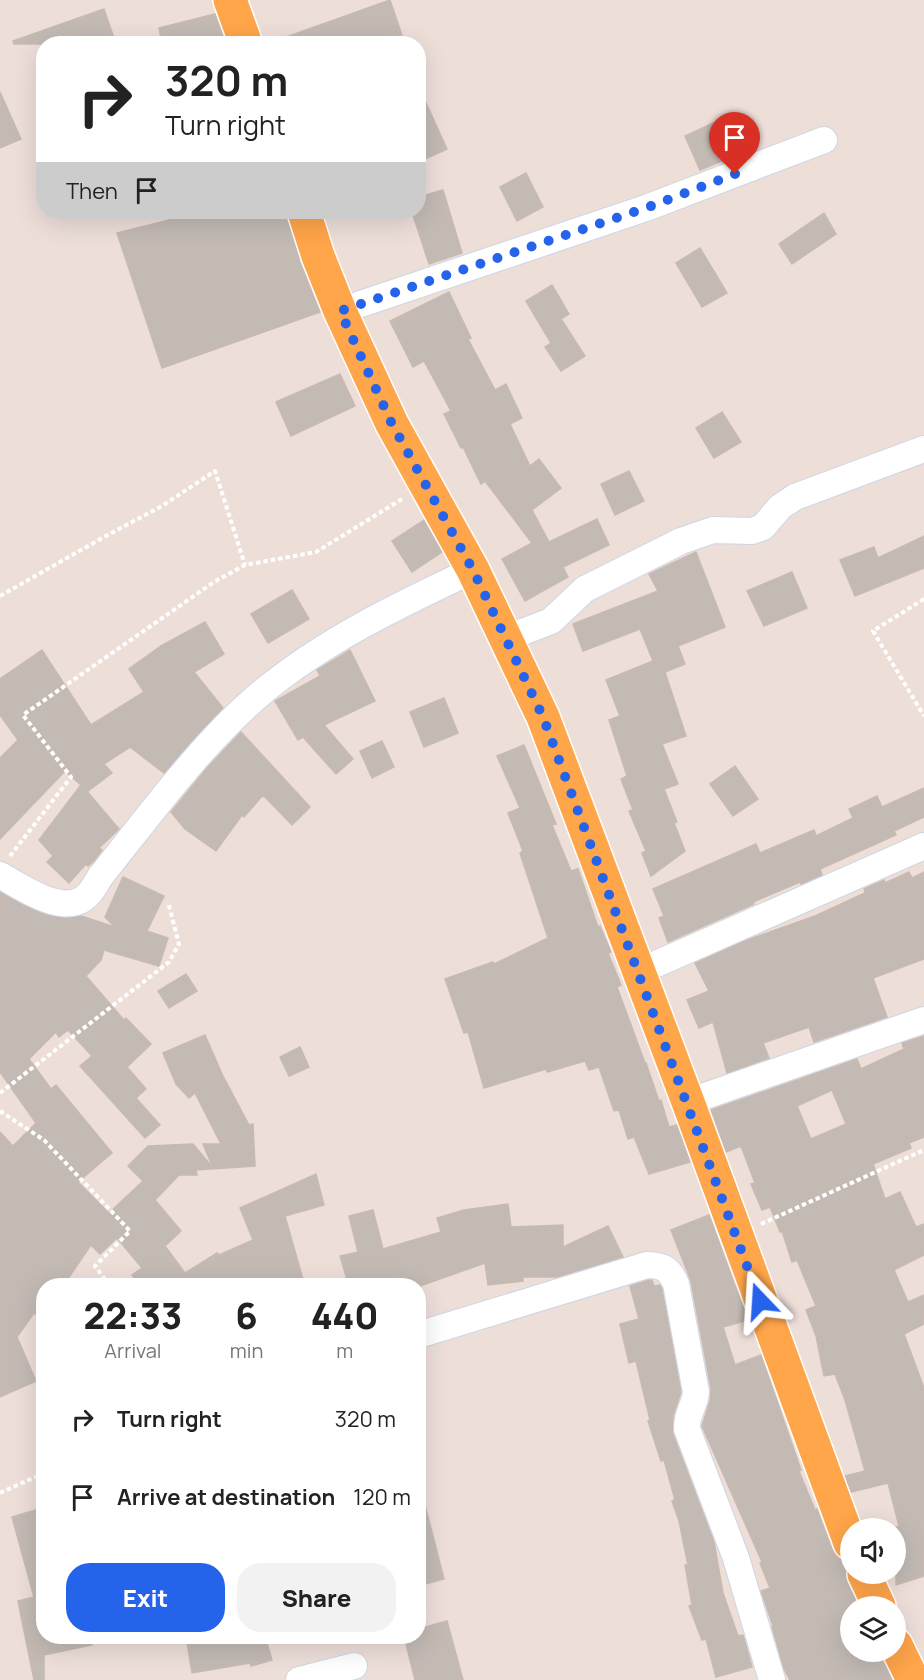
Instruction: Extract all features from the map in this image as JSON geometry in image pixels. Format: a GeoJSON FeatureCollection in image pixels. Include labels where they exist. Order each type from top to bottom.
{"type":"FeatureCollection","features":[{"type":"Feature","properties":{"kind":"main road"},"geometry":{"type":"LineString","coordinates":[[230,0],[243,36]]}},
{"type":"Feature","properties":{"kind":"main road"},"geometry":{"type":"LineString","coordinates":[[306,219],[340,311],[392,424],[473,570],[543,717],[841,1518]]}},
{"type":"Feature","properties":{"kind":"main road"},"geometry":{"type":"LineString","coordinates":[[904,1662],[913,1680]]}},
{"type":"Feature","properties":{"kind":"street"},"geometry":{"type":"LineString","coordinates":[[340,311],[646,208],[824,140]]}},
{"type":"Feature","properties":{"kind":"street"},"geometry":{"type":"LineString","coordinates":[[505,639],[551,621],[585,590],[681,541],[713,530],[752,531],[763,527],[780,507],[795,497],[924,449]]}},
{"type":"Feature","properties":{"kind":"street"},"geometry":{"type":"LineString","coordinates":[[4,867],[31,892],[59,904],[69,905],[84,899],[177,782],[231,721],[260,694],[323,648],[405,602],[473,570]]}},
{"type":"Feature","properties":{"kind":"street"},"geometry":{"type":"LineString","coordinates":[[638,972],[924,846]]}},
{"type":"Feature","properties":{"kind":"street"},"geometry":{"type":"LineString","coordinates":[[688,1102],[924,1020]]}},
{"type":"Feature","properties":{"kind":"street"},"geometry":{"type":"LineString","coordinates":[[426,1333],[648,1265],[670,1271],[676,1284],[696,1392],[688,1414],[687,1429],[736,1558],[772,1680]]}},
{"type":"Feature","properties":{"kind":"street"},"geometry":{"type":"LineString","coordinates":[[299,1680],[354,1666]]}},
{"type":"Feature","properties":{"kind":"path"},"geometry":{"type":"LineString","coordinates":[[0,596],[162,506],[215,471],[245,565]]}},
{"type":"Feature","properties":{"kind":"path"},"geometry":{"type":"LineString","coordinates":[[4,867],[71,777],[23,715],[214,582],[245,565],[316,552],[427,485]]}},
{"type":"Feature","properties":{"kind":"path"},"geometry":{"type":"LineString","coordinates":[[924,599],[873,631],[924,716]]}},
{"type":"Feature","properties":{"kind":"path"},"geometry":{"type":"LineString","coordinates":[[0,1093],[169,962],[179,944],[168,902]]}},
{"type":"Feature","properties":{"kind":"path"},"geometry":{"type":"LineString","coordinates":[[0,1111],[44,1140],[130,1231],[95,1266],[105,1278]]}},
{"type":"Feature","properties":{"kind":"path"},"geometry":{"type":"LineString","coordinates":[[736,1236],[924,1150]]}},
{"type":"Feature","properties":{"kind":"path"},"geometry":{"type":"LineString","coordinates":[[0,1493],[36,1477]]}},
{"type":"Feature","properties":{"kind":"building"},"geometry":{"type":"Polygon","coordinates":[[[390,0],[402,36],[289,36],[390,0]]]}},
{"type":"Feature","properties":{"kind":"building"},"geometry":{"type":"Polygon","coordinates":[[[104,9],[113,36],[36,36],[36,44],[14,44],[13,41],[104,9]]]}},
{"type":"Feature","properties":{"kind":"building"},"geometry":{"type":"Polygon","coordinates":[[[215,14],[223,36],[160,36],[159,28],[215,14]]]}},
{"type":"Feature","properties":{"kind":"building"},"geometry":{"type":"Polygon","coordinates":[[[0,92],[21,139],[0,148],[0,92]]]}},
{"type":"Feature","properties":{"kind":"building"},"geometry":{"type":"Polygon","coordinates":[[[426,103],[447,149],[426,158],[426,103]]]}},
{"type":"Feature","properties":{"kind":"building"},"geometry":{"type":"Polygon","coordinates":[[[713,123],[729,158],[700,170],[685,136],[713,123]]]}},
{"type":"Feature","properties":{"kind":"building"},"geometry":{"type":"Polygon","coordinates":[[[526,173],[543,207],[517,221],[500,187],[526,173]]]}},
{"type":"Feature","properties":{"kind":"building"},"geometry":{"type":"Polygon","coordinates":[[[443,190],[462,253],[429,264],[414,219],[426,219],[426,195],[443,190]]]}},
{"type":"Feature","properties":{"kind":"building"},"geometry":{"type":"Polygon","coordinates":[[[824,213],[836,234],[792,264],[779,244],[824,213]]]}},
{"type":"Feature","properties":{"kind":"building"},"geometry":{"type":"Polygon","coordinates":[[[173,219],[288,219],[300,262],[320,312],[162,368],[117,233],[173,219]]]}},
{"type":"Feature","properties":{"kind":"building"},"geometry":{"type":"Polygon","coordinates":[[[700,248],[727,293],[702,307],[676,263],[700,248]]]}},
{"type":"Feature","properties":{"kind":"building"},"geometry":{"type":"Polygon","coordinates":[[[552,285],[569,314],[561,319],[585,356],[561,371],[545,347],[551,343],[526,301],[552,285]]]}},
{"type":"Feature","properties":{"kind":"building"},"geometry":{"type":"Polygon","coordinates":[[[449,292],[471,338],[468,339],[495,390],[506,384],[522,418],[510,424],[530,466],[539,459],[561,488],[532,510],[549,542],[597,519],[609,545],[563,567],[568,577],[525,601],[502,559],[532,543],[485,481],[481,484],[444,414],[451,411],[424,361],[413,367],[390,321],[449,292]]]}},
{"type":"Feature","properties":{"kind":"building"},"geometry":{"type":"Polygon","coordinates":[[[340,374],[355,406],[291,436],[276,402],[340,374]]]}},
{"type":"Feature","properties":{"kind":"building"},"geometry":{"type":"Polygon","coordinates":[[[722,412],[741,442],[714,458],[696,428],[722,412]]]}},
{"type":"Feature","properties":{"kind":"building"},"geometry":{"type":"Polygon","coordinates":[[[629,471],[644,501],[615,515],[601,484],[629,471]]]}},
{"type":"Feature","properties":{"kind":"building"},"geometry":{"type":"Polygon","coordinates":[[[424,520],[442,552],[412,572],[392,541],[424,520]]]}},
{"type":"Feature","properties":{"kind":"building"},"geometry":{"type":"Polygon","coordinates":[[[924,536],[924,568],[855,596],[840,560],[874,547],[878,558],[924,536]]]}},
{"type":"Feature","properties":{"kind":"building"},"geometry":{"type":"Polygon","coordinates":[[[696,552],[725,627],[678,646],[685,664],[665,672],[686,736],[662,744],[678,784],[664,789],[685,851],[651,876],[642,853],[646,851],[629,811],[633,810],[621,779],[627,776],[609,720],[620,716],[606,680],[653,661],[640,629],[583,651],[573,624],[658,591],[649,574],[696,552]]]}},
{"type":"Feature","properties":{"kind":"building"},"geometry":{"type":"Polygon","coordinates":[[[792,572],[807,608],[764,626],[747,591],[792,572]]]}},
{"type":"Feature","properties":{"kind":"building"},"geometry":{"type":"Polygon","coordinates":[[[292,590],[309,619],[268,643],[251,614],[292,590]]]}},
{"type":"Feature","properties":{"kind":"building"},"geometry":{"type":"Polygon","coordinates":[[[205,622],[224,654],[194,672],[223,708],[164,773],[130,747],[104,764],[112,773],[88,791],[85,789],[119,829],[99,848],[102,850],[94,861],[88,866],[86,864],[69,883],[47,862],[53,856],[39,840],[81,785],[65,771],[0,839],[0,758],[18,740],[0,715],[0,679],[42,650],[91,725],[144,692],[129,669],[161,646],[205,622]]]}},
{"type":"Feature","properties":{"kind":"building"},"geometry":{"type":"Polygon","coordinates":[[[350,650],[375,701],[324,725],[353,759],[336,774],[303,737],[298,740],[275,701],[320,676],[317,670],[350,650]]]}},
{"type":"Feature","properties":{"kind":"building"},"geometry":{"type":"Polygon","coordinates":[[[444,698],[458,733],[424,747],[410,712],[444,698]]]}},
{"type":"Feature","properties":{"kind":"building"},"geometry":{"type":"Polygon","coordinates":[[[241,732],[310,807],[292,825],[262,796],[244,817],[242,815],[216,851],[185,829],[171,812],[207,768],[241,732]]]}},
{"type":"Feature","properties":{"kind":"building"},"geometry":{"type":"Polygon","coordinates":[[[382,741],[394,767],[372,778],[360,751],[382,741]]]}},
{"type":"Feature","properties":{"kind":"building"},"geometry":{"type":"Polygon","coordinates":[[[524,745],[556,824],[552,825],[571,871],[578,869],[598,927],[600,926],[611,952],[608,953],[621,985],[617,987],[659,1101],[661,1100],[669,1127],[677,1125],[690,1162],[649,1174],[634,1137],[628,1139],[619,1110],[614,1111],[599,1067],[589,1070],[585,1061],[547,1072],[546,1069],[484,1088],[468,1032],[464,1033],[445,979],[493,962],[494,964],[548,938],[520,853],[523,851],[508,813],[520,808],[497,756],[524,745]]]}},
{"type":"Feature","properties":{"kind":"building"},"geometry":{"type":"Polygon","coordinates":[[[735,766],[758,799],[733,816],[710,784],[735,766]]]}},
{"type":"Feature","properties":{"kind":"building"},"geometry":{"type":"Polygon","coordinates":[[[924,788],[924,817],[894,831],[896,835],[820,869],[822,875],[753,902],[754,904],[668,942],[659,918],[664,916],[653,889],[756,844],[760,853],[814,830],[816,836],[853,818],[849,809],[877,796],[882,807],[924,788]]]}},
{"type":"Feature","properties":{"kind":"building"},"geometry":{"type":"Polygon","coordinates":[[[909,872],[912,878],[924,872],[924,959],[873,978],[887,1017],[814,1042],[809,1027],[763,1043],[769,1058],[727,1073],[713,1022],[699,1028],[687,1000],[709,991],[695,963],[747,940],[815,916],[865,893],[864,889],[884,880],[885,883],[909,872]]]}},
{"type":"Feature","properties":{"kind":"building"},"geometry":{"type":"Polygon","coordinates":[[[123,877],[164,896],[147,931],[168,938],[159,966],[104,950],[101,960],[86,976],[124,1020],[126,1018],[151,1044],[127,1067],[146,1089],[136,1098],[160,1125],[145,1138],[80,1066],[92,1056],[68,1030],[59,1037],[56,1032],[29,1059],[51,1089],[56,1085],[112,1153],[78,1182],[109,1213],[143,1181],[128,1166],[148,1146],[193,1144],[213,1168],[203,1144],[221,1144],[195,1093],[189,1098],[176,1084],[163,1053],[205,1035],[222,1074],[249,1125],[253,1124],[255,1166],[196,1170],[197,1175],[179,1175],[155,1200],[181,1231],[165,1246],[185,1273],[217,1253],[219,1255],[253,1240],[240,1208],[316,1174],[324,1205],[285,1216],[303,1278],[134,1278],[132,1275],[142,1268],[117,1238],[100,1254],[91,1245],[68,1278],[36,1278],[36,1314],[34,1313],[17,1337],[36,1381],[0,1397],[0,1132],[13,1146],[36,1123],[0,1072],[0,892],[47,915],[64,918],[81,916],[115,927],[105,917],[123,877]]]}},
{"type":"Feature","properties":{"kind":"building"},"geometry":{"type":"Polygon","coordinates":[[[186,974],[197,991],[169,1008],[158,991],[186,974]]]}},
{"type":"Feature","properties":{"kind":"building"},"geometry":{"type":"Polygon","coordinates":[[[924,1036],[924,1137],[909,1143],[911,1148],[873,1164],[885,1199],[900,1192],[916,1227],[924,1224],[924,1255],[894,1270],[908,1302],[924,1295],[924,1324],[904,1334],[924,1388],[924,1576],[906,1582],[906,1518],[897,1518],[888,1483],[851,1492],[845,1476],[865,1471],[845,1400],[835,1374],[824,1376],[816,1336],[806,1310],[816,1306],[797,1260],[792,1262],[782,1231],[780,1232],[770,1207],[762,1210],[751,1184],[755,1183],[741,1146],[726,1152],[711,1110],[857,1059],[861,1069],[904,1049],[902,1043],[924,1036]],[[832,1090],[797,1106],[811,1139],[846,1124],[832,1090]]]}},
{"type":"Feature","properties":{"kind":"building"},"geometry":{"type":"Polygon","coordinates":[[[300,1047],[309,1067],[289,1076],[280,1057],[300,1047]]]}},
{"type":"Feature","properties":{"kind":"building"},"geometry":{"type":"Polygon","coordinates":[[[508,1204],[511,1227],[563,1225],[563,1247],[608,1226],[623,1257],[557,1277],[523,1277],[523,1281],[488,1285],[485,1263],[426,1284],[426,1278],[347,1278],[340,1256],[358,1252],[349,1216],[373,1210],[383,1249],[441,1232],[437,1218],[464,1210],[508,1204]]]}},
{"type":"Feature","properties":{"kind":"building"},"geometry":{"type":"Polygon","coordinates":[[[709,1215],[748,1320],[723,1327],[735,1365],[761,1355],[801,1470],[799,1471],[832,1549],[840,1558],[840,1584],[848,1584],[854,1596],[840,1596],[840,1662],[884,1662],[892,1680],[790,1680],[784,1669],[761,1591],[770,1588],[760,1563],[762,1562],[702,1426],[710,1401],[711,1389],[691,1281],[671,1230],[709,1215]]]}},
{"type":"Feature","properties":{"kind":"building"},"geometry":{"type":"Polygon","coordinates":[[[652,1280],[654,1286],[660,1285],[662,1289],[681,1392],[673,1416],[673,1434],[714,1542],[723,1593],[738,1636],[743,1635],[752,1667],[716,1677],[706,1639],[702,1640],[689,1606],[692,1605],[685,1565],[688,1565],[679,1521],[672,1501],[675,1500],[664,1460],[661,1461],[648,1421],[650,1420],[636,1361],[629,1363],[620,1324],[639,1319],[630,1286],[652,1280]]]}},
{"type":"Feature","properties":{"kind":"building"},"geometry":{"type":"Polygon","coordinates":[[[426,1509],[444,1579],[426,1584],[426,1509]]]}},
{"type":"Feature","properties":{"kind":"building"},"geometry":{"type":"Polygon","coordinates":[[[36,1510],[36,1644],[92,1644],[44,1655],[44,1680],[34,1680],[18,1601],[34,1597],[12,1517],[36,1510]]]}},
{"type":"Feature","properties":{"kind":"building"},"geometry":{"type":"Polygon","coordinates":[[[447,1621],[463,1680],[415,1680],[406,1644],[426,1644],[426,1627],[447,1621]]]}},
{"type":"Feature","properties":{"kind":"building"},"geometry":{"type":"Polygon","coordinates":[[[187,1644],[267,1644],[272,1660],[251,1666],[250,1663],[192,1673],[187,1644]]]}},
{"type":"Feature","properties":{"kind":"route"},"geometry":{"type":"LineString","coordinates":[[735,174],[646,208],[340,311],[392,424],[473,570],[543,717],[688,1102],[760,1301]]}}]}
